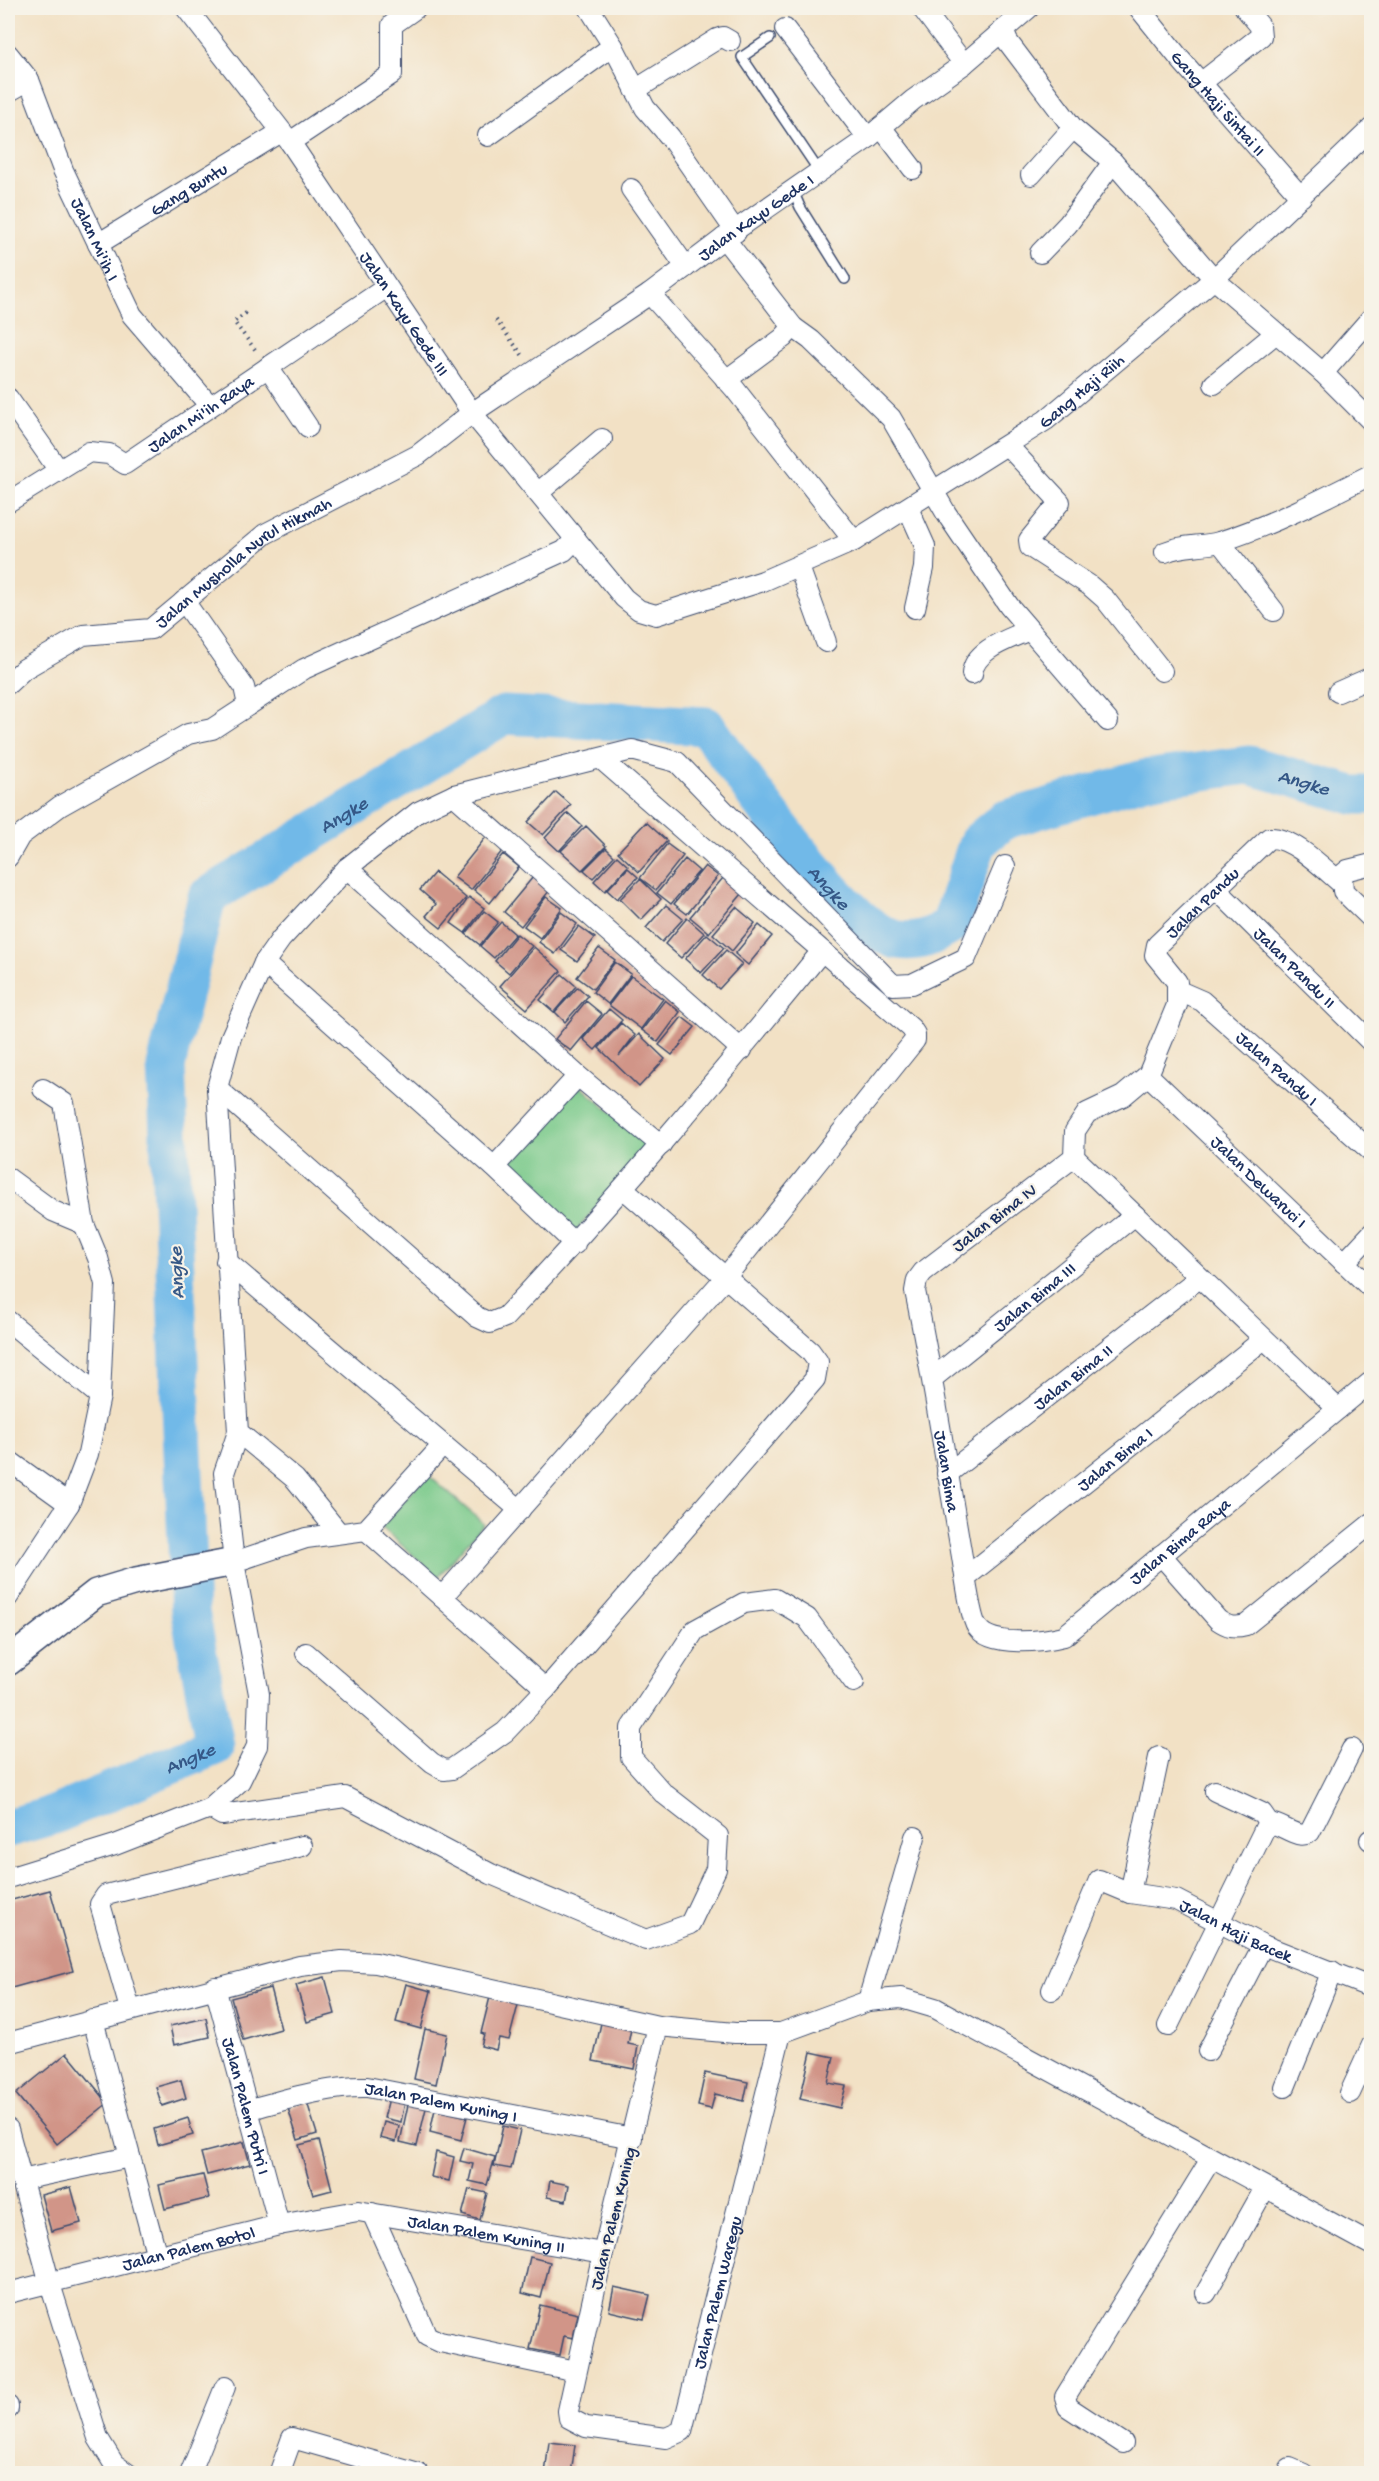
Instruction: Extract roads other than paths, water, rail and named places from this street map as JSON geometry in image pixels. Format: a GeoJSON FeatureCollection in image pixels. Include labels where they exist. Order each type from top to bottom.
{"type":"FeatureCollection","features":[{"type":"Feature","properties":{"kind":"street","name":"Jalan Kayu Gede III"},"geometry":{"type":"LineString","coordinates":[[186,8],[285,137],[472,413],[624,598],[639,610]]}},
{"type":"Feature","properties":{"kind":"street","name":"Gang Buntu"},"geometry":{"type":"LineString","coordinates":[[98,244],[392,74],[392,25],[416,8]]}},
{"type":"Feature","properties":{"kind":"street"},"geometry":{"type":"LineString","coordinates":[[589,8],[613,46],[635,90],[793,327],[811,340],[891,418],[902,441],[936,491],[946,513],[1009,606],[1108,721]]}},
{"type":"Feature","properties":{"kind":"street"},"geometry":{"type":"LineString","coordinates":[[922,8],[964,64]]}},
{"type":"Feature","properties":{"kind":"street","name":"Jalan Kayu Gede I"},"geometry":{"type":"LineString","coordinates":[[472,413],[650,294],[875,133],[913,100],[964,64],[1029,8]]}},
{"type":"Feature","properties":{"kind":"street","name":"Gang Haji Sintai II"},"geometry":{"type":"LineString","coordinates":[[1139,8],[1301,197]]}},
{"type":"Feature","properties":{"kind":"street"},"geometry":{"type":"LineString","coordinates":[[1202,82],[1261,36],[1260,26],[1245,8]]}},
{"type":"Feature","properties":{"kind":"street"},"geometry":{"type":"LineString","coordinates":[[1003,30],[1008,42],[1073,128],[1113,162],[1214,279],[1323,373],[1371,422]]}},
{"type":"Feature","properties":{"kind":"street"},"geometry":{"type":"LineString","coordinates":[[778,33],[875,133],[914,169]]}},
{"type":"Feature","properties":{"kind":"street"},"geometry":{"type":"LineString","coordinates":[[635,90],[717,39],[723,37],[730,41]]}},
{"type":"Feature","properties":{"kind":"street"},"geometry":{"type":"LineString","coordinates":[[488,136],[613,46]]}},
{"type":"Feature","properties":{"kind":"street","name":"Jalan Mi'ih I"},"geometry":{"type":"LineString","coordinates":[[8,54],[29,80],[63,170],[132,315],[210,406]]}},
{"type":"Feature","properties":{"kind":"street"},"geometry":{"type":"LineString","coordinates":[[8,92],[29,80]]}},
{"type":"Feature","properties":{"kind":"street"},"geometry":{"type":"LineString","coordinates":[[1031,175],[1073,128]]}},
{"type":"Feature","properties":{"kind":"street","name":"Gang Haji Riih"},"geometry":{"type":"LineString","coordinates":[[639,610],[656,615],[684,608],[799,567],[854,541],[1008,446],[1046,420],[1214,279],[1371,128]]}},
{"type":"Feature","properties":{"kind":"street"},"geometry":{"type":"LineString","coordinates":[[1040,253],[1068,224],[1113,162]]}},
{"type":"Feature","properties":{"kind":"street"},"geometry":{"type":"LineString","coordinates":[[631,189],[686,267]]}},
{"type":"Feature","properties":{"kind":"street","name":"Jalan Mi'ih Raya"},"geometry":{"type":"LineString","coordinates":[[8,502],[58,469],[89,452],[109,454],[125,464],[387,287]]}},
{"type":"Feature","properties":{"kind":"street"},"geometry":{"type":"LineString","coordinates":[[650,294],[726,380],[854,541]]}},
{"type":"Feature","properties":{"kind":"street"},"geometry":{"type":"LineString","coordinates":[[1323,373],[1371,317]]}},
{"type":"Feature","properties":{"kind":"street"},"geometry":{"type":"LineString","coordinates":[[726,380],[783,338],[793,327]]}},
{"type":"Feature","properties":{"kind":"street"},"geometry":{"type":"LineString","coordinates":[[1214,384],[1276,333]]}},
{"type":"Feature","properties":{"kind":"street"},"geometry":{"type":"LineString","coordinates":[[268,367],[308,427]]}},
{"type":"Feature","properties":{"kind":"street"},"geometry":{"type":"LineString","coordinates":[[8,398],[58,469]]}},
{"type":"Feature","properties":{"kind":"street","name":"Jalan Musholla Nurul Hikmah"},"geometry":{"type":"LineString","coordinates":[[8,684],[24,669],[83,635],[151,629],[265,534],[418,455],[472,413]]}},
{"type":"Feature","properties":{"kind":"street"},"geometry":{"type":"LineString","coordinates":[[538,493],[602,439]]}},
{"type":"Feature","properties":{"kind":"street"},"geometry":{"type":"LineString","coordinates":[[1008,446],[1060,502],[1029,540],[1030,547],[1089,585],[1105,599],[1162,670]]}},
{"type":"Feature","properties":{"kind":"street"},"geometry":{"type":"LineString","coordinates":[[1165,552],[1176,547],[1220,542],[1319,501],[1371,474]]}},
{"type":"Feature","properties":{"kind":"street"},"geometry":{"type":"LineString","coordinates":[[908,508],[925,546],[924,568],[915,608]]}},
{"type":"Feature","properties":{"kind":"street"},"geometry":{"type":"LineString","coordinates":[[8,857],[20,836],[60,806],[188,735],[212,729],[304,669],[564,551],[576,539]]}},
{"type":"Feature","properties":{"kind":"street"},"geometry":{"type":"LineString","coordinates":[[1220,542],[1274,611]]}},
{"type":"Feature","properties":{"kind":"street"},"geometry":{"type":"LineString","coordinates":[[799,567],[826,642]]}},
{"type":"Feature","properties":{"kind":"street"},"geometry":{"type":"LineString","coordinates":[[184,601],[244,687],[248,705]]}},
{"type":"Feature","properties":{"kind":"street"},"geometry":{"type":"LineString","coordinates":[[972,674],[972,666],[984,652],[1029,630]]}},
{"type":"Feature","properties":{"kind":"street"},"geometry":{"type":"LineString","coordinates":[[1338,692],[1371,677]]}},
{"type":"Feature","properties":{"kind":"street"},"geometry":{"type":"LineString","coordinates":[[8,1878],[115,1845],[210,1808],[240,1781],[257,1746],[259,1694],[228,1563],[224,1473],[238,1432],[217,1088],[231,1037],[264,963],[281,939],[347,868],[418,812],[454,795],[632,750],[677,762],[893,985],[912,984],[966,958],[1005,866]]}},
{"type":"Feature","properties":{"kind":"street"},"geometry":{"type":"LineString","coordinates":[[442,1597],[724,1278],[915,1040],[915,1034],[911,1028],[601,759]]}},
{"type":"Feature","properties":{"kind":"street"},"geometry":{"type":"LineString","coordinates":[[454,795],[742,1050]]}},
{"type":"Feature","properties":{"kind":"street","name":"Jalan Pandu"},"geometry":{"type":"LineString","coordinates":[[1179,992],[1177,982],[1155,955],[1157,945],[1217,890],[1260,844],[1269,838],[1278,837],[1342,879]]}},
{"type":"Feature","properties":{"kind":"street"},"geometry":{"type":"LineString","coordinates":[[1371,864],[1348,870],[1342,879],[1348,898],[1371,919]]}},
{"type":"Feature","properties":{"kind":"street"},"geometry":{"type":"LineString","coordinates":[[347,868],[578,1076],[661,1145]]}},
{"type":"Feature","properties":{"kind":"street","name":"Jalan Pandu II"},"geometry":{"type":"LineString","coordinates":[[1217,890],[1371,1043]]}},
{"type":"Feature","properties":{"kind":"street"},"geometry":{"type":"LineString","coordinates":[[217,1088],[477,1317],[490,1323],[505,1317],[575,1244],[742,1050],[821,952]]}},
{"type":"Feature","properties":{"kind":"street"},"geometry":{"type":"LineString","coordinates":[[264,963],[494,1167],[575,1244]]}},
{"type":"Feature","properties":{"kind":"street"},"geometry":{"type":"LineString","coordinates":[[1179,992],[1178,1005],[1148,1075],[1124,1096],[1087,1113],[1076,1131],[1074,1157],[1338,1409]]}},
{"type":"Feature","properties":{"kind":"street","name":"Jalan Pandu I"},"geometry":{"type":"LineString","coordinates":[[1179,992],[1202,1001],[1371,1152]]}},
{"type":"Feature","properties":{"kind":"street","name":"Jalan Dewaruci I"},"geometry":{"type":"LineString","coordinates":[[1148,1075],[1371,1288]]}},
{"type":"Feature","properties":{"kind":"street"},"geometry":{"type":"LineString","coordinates":[[494,1167],[578,1076]]}},
{"type":"Feature","properties":{"kind":"street"},"geometry":{"type":"LineString","coordinates":[[9,1593],[69,1504],[88,1454],[100,1396],[105,1284],[98,1258],[84,1224],[64,1103],[43,1089]]}},
{"type":"Feature","properties":{"kind":"street","name":"Jalan Bima IV"},"geometry":{"type":"LineString","coordinates":[[916,1281],[923,1272],[966,1236],[1074,1157]]}},
{"type":"Feature","properties":{"kind":"street"},"geometry":{"type":"LineString","coordinates":[[8,1178],[53,1211],[84,1224]]}},
{"type":"Feature","properties":{"kind":"street"},"geometry":{"type":"LineString","coordinates":[[306,1653],[444,1770],[452,1769],[505,1732],[546,1689],[815,1379],[818,1362],[810,1351],[624,1189]]}},
{"type":"Feature","properties":{"kind":"street","name":"Jalan Bima III"},"geometry":{"type":"LineString","coordinates":[[933,1378],[1135,1215]]}},
{"type":"Feature","properties":{"kind":"street"},"geometry":{"type":"LineString","coordinates":[[1344,1263],[1371,1233]]}},
{"type":"Feature","properties":{"kind":"street"},"geometry":{"type":"LineString","coordinates":[[226,1261],[519,1510]]}},
{"type":"Feature","properties":{"kind":"street","name":"Jalan Bima II"},"geometry":{"type":"LineString","coordinates":[[947,1474],[1199,1278]]}},
{"type":"Feature","properties":{"kind":"street","name":"Jalan Bima"},"geometry":{"type":"LineString","coordinates":[[916,1281],[915,1291],[933,1378],[947,1474],[977,1627],[988,1637],[1008,1640]]}},
{"type":"Feature","properties":{"kind":"street"},"geometry":{"type":"LineString","coordinates":[[8,1321],[100,1396]]}},
{"type":"Feature","properties":{"kind":"street","name":"Jalan Bima I"},"geometry":{"type":"LineString","coordinates":[[966,1577],[1264,1339]]}},
{"type":"Feature","properties":{"kind":"street","name":"Jalan Bima Raya"},"geometry":{"type":"LineString","coordinates":[[1008,1640],[1043,1641],[1064,1636],[1371,1381]]}},
{"type":"Feature","properties":{"kind":"street"},"geometry":{"type":"LineString","coordinates":[[238,1432],[295,1479],[338,1532]]}},
{"type":"Feature","properties":{"kind":"street"},"geometry":{"type":"LineString","coordinates":[[8,1662],[96,1593],[136,1581],[228,1563],[306,1538],[366,1530],[443,1444]]}},
{"type":"Feature","properties":{"kind":"street"},"geometry":{"type":"LineString","coordinates":[[8,1460],[69,1504]]}},
{"type":"Feature","properties":{"kind":"street"},"geometry":{"type":"LineString","coordinates":[[1161,1555],[1218,1620],[1225,1625],[1235,1627],[1246,1625],[1371,1523]]}},
{"type":"Feature","properties":{"kind":"street"},"geometry":{"type":"LineString","coordinates":[[366,1530],[546,1689]]}},
{"type":"Feature","properties":{"kind":"street"},"geometry":{"type":"LineString","coordinates":[[210,1808],[222,1815],[345,1797],[491,1874],[646,1940],[690,1924],[716,1869],[718,1836],[663,1793],[631,1757],[631,1728],[695,1630],[744,1603],[776,1599],[807,1618],[854,1682]]}},
{"type":"Feature","properties":{"kind":"street"},"geometry":{"type":"LineString","coordinates":[[1215,1791],[1262,1813],[1269,1823],[1300,1835],[1310,1833],[1352,1749]]}},
{"type":"Feature","properties":{"kind":"street"},"geometry":{"type":"LineString","coordinates":[[1130,1893],[1159,1757]]}},
{"type":"Feature","properties":{"kind":"street"},"geometry":{"type":"LineString","coordinates":[[1168,2026],[1269,1823]]}},
{"type":"Feature","properties":{"kind":"street"},"geometry":{"type":"LineString","coordinates":[[867,2001],[915,1837]]}},
{"type":"Feature","properties":{"kind":"street"},"geometry":{"type":"LineString","coordinates":[[130,2009],[100,1904],[106,1895],[302,1846]]}},
{"type":"Feature","properties":{"kind":"street","name":"Jalan Haji Bacek"},"geometry":{"type":"LineString","coordinates":[[1052,1990],[1099,1880],[1130,1893],[1176,1900],[1263,1945],[1371,1988]]}},
{"type":"Feature","properties":{"kind":"street"},"geometry":{"type":"LineString","coordinates":[[1208,2051],[1263,1945]]}},
{"type":"Feature","properties":{"kind":"street"},"geometry":{"type":"LineString","coordinates":[[8,2043],[300,1966],[342,1961],[376,1963],[658,2026],[735,2033],[782,2032],[867,2001],[901,1998],[935,2008],[1371,2245]]}},
{"type":"Feature","properties":{"kind":"street"},"geometry":{"type":"LineString","coordinates":[[1285,2087],[1332,1971]]}},
{"type":"Feature","properties":{"kind":"street","name":"Jalan Palem Putri I"},"geometry":{"type":"LineString","coordinates":[[215,1987],[250,2109],[279,2225]]}},
{"type":"Feature","properties":{"kind":"street"},"geometry":{"type":"LineString","coordinates":[[93,2020],[157,2256]]}},
{"type":"Feature","properties":{"kind":"street","name":"Jalan Palem Kuning"},"geometry":{"type":"LineString","coordinates":[[568,2410],[658,2026]]}},
{"type":"Feature","properties":{"kind":"street","name":"Jalan Palem Waregu"},"geometry":{"type":"LineString","coordinates":[[568,2410],[569,2418],[586,2427],[666,2438],[682,2431],[782,2032]]}},
{"type":"Feature","properties":{"kind":"street"},"geometry":{"type":"LineString","coordinates":[[1350,2092],[1371,2045]]}},
{"type":"Feature","properties":{"kind":"street","name":"Jalan Palem Kuning I"},"geometry":{"type":"LineString","coordinates":[[250,2109],[320,2091],[345,2087],[367,2087],[632,2138]]}},
{"type":"Feature","properties":{"kind":"street"},"geometry":{"type":"LineString","coordinates":[[8,2129],[50,2284],[98,2438],[114,2464],[128,2474]]}},
{"type":"Feature","properties":{"kind":"street"},"geometry":{"type":"LineString","coordinates":[[21,2180],[130,2157]]}},
{"type":"Feature","properties":{"kind":"street"},"geometry":{"type":"LineString","coordinates":[[1123,2443],[1068,2407],[1065,2397],[1211,2159]]}},
{"type":"Feature","properties":{"kind":"street"},"geometry":{"type":"LineString","coordinates":[[1206,2293],[1265,2188]]}},
{"type":"Feature","properties":{"kind":"street","name":"Jalan Palem Botol"},"geometry":{"type":"LineString","coordinates":[[8,2293],[279,2225],[345,2212],[372,2213]]}},
{"type":"Feature","properties":{"kind":"street"},"geometry":{"type":"LineString","coordinates":[[372,2213],[427,2336],[440,2342],[576,2370]]}},
{"type":"Feature","properties":{"kind":"street","name":"Jalan Palem Kuning II"},"geometry":{"type":"LineString","coordinates":[[372,2213],[603,2253]]}},
{"type":"Feature","properties":{"kind":"street"},"geometry":{"type":"LineString","coordinates":[[190,2474],[225,2387]]}},
{"type":"Feature","properties":{"kind":"street"},"geometry":{"type":"LineString","coordinates":[[279,2474],[292,2438],[419,2474]]}},
{"type":"Feature","properties":{"kind":"lane"},"geometry":{"type":"LineString","coordinates":[[742,57],[778,33]]}},
{"type":"Feature","properties":{"kind":"lane"},"geometry":{"type":"LineString","coordinates":[[730,41],[819,171]]}},
{"type":"Feature","properties":{"kind":"lane"},"geometry":{"type":"LineString","coordinates":[[793,191],[800,207],[845,279]]}},
{"type":"Feature","properties":{"kind":"waterway","name":"Angke"},"geometry":{"type":"LineString","coordinates":[[8,1828],[54,1815],[215,1746],[190,1612],[166,1066],[207,897],[504,715],[706,726],[768,811],[824,881],[852,910],[878,931],[899,940],[926,938],[950,926],[978,842],[1004,820],[1144,779],[1249,765],[1353,795],[1372,795]]}}]}
